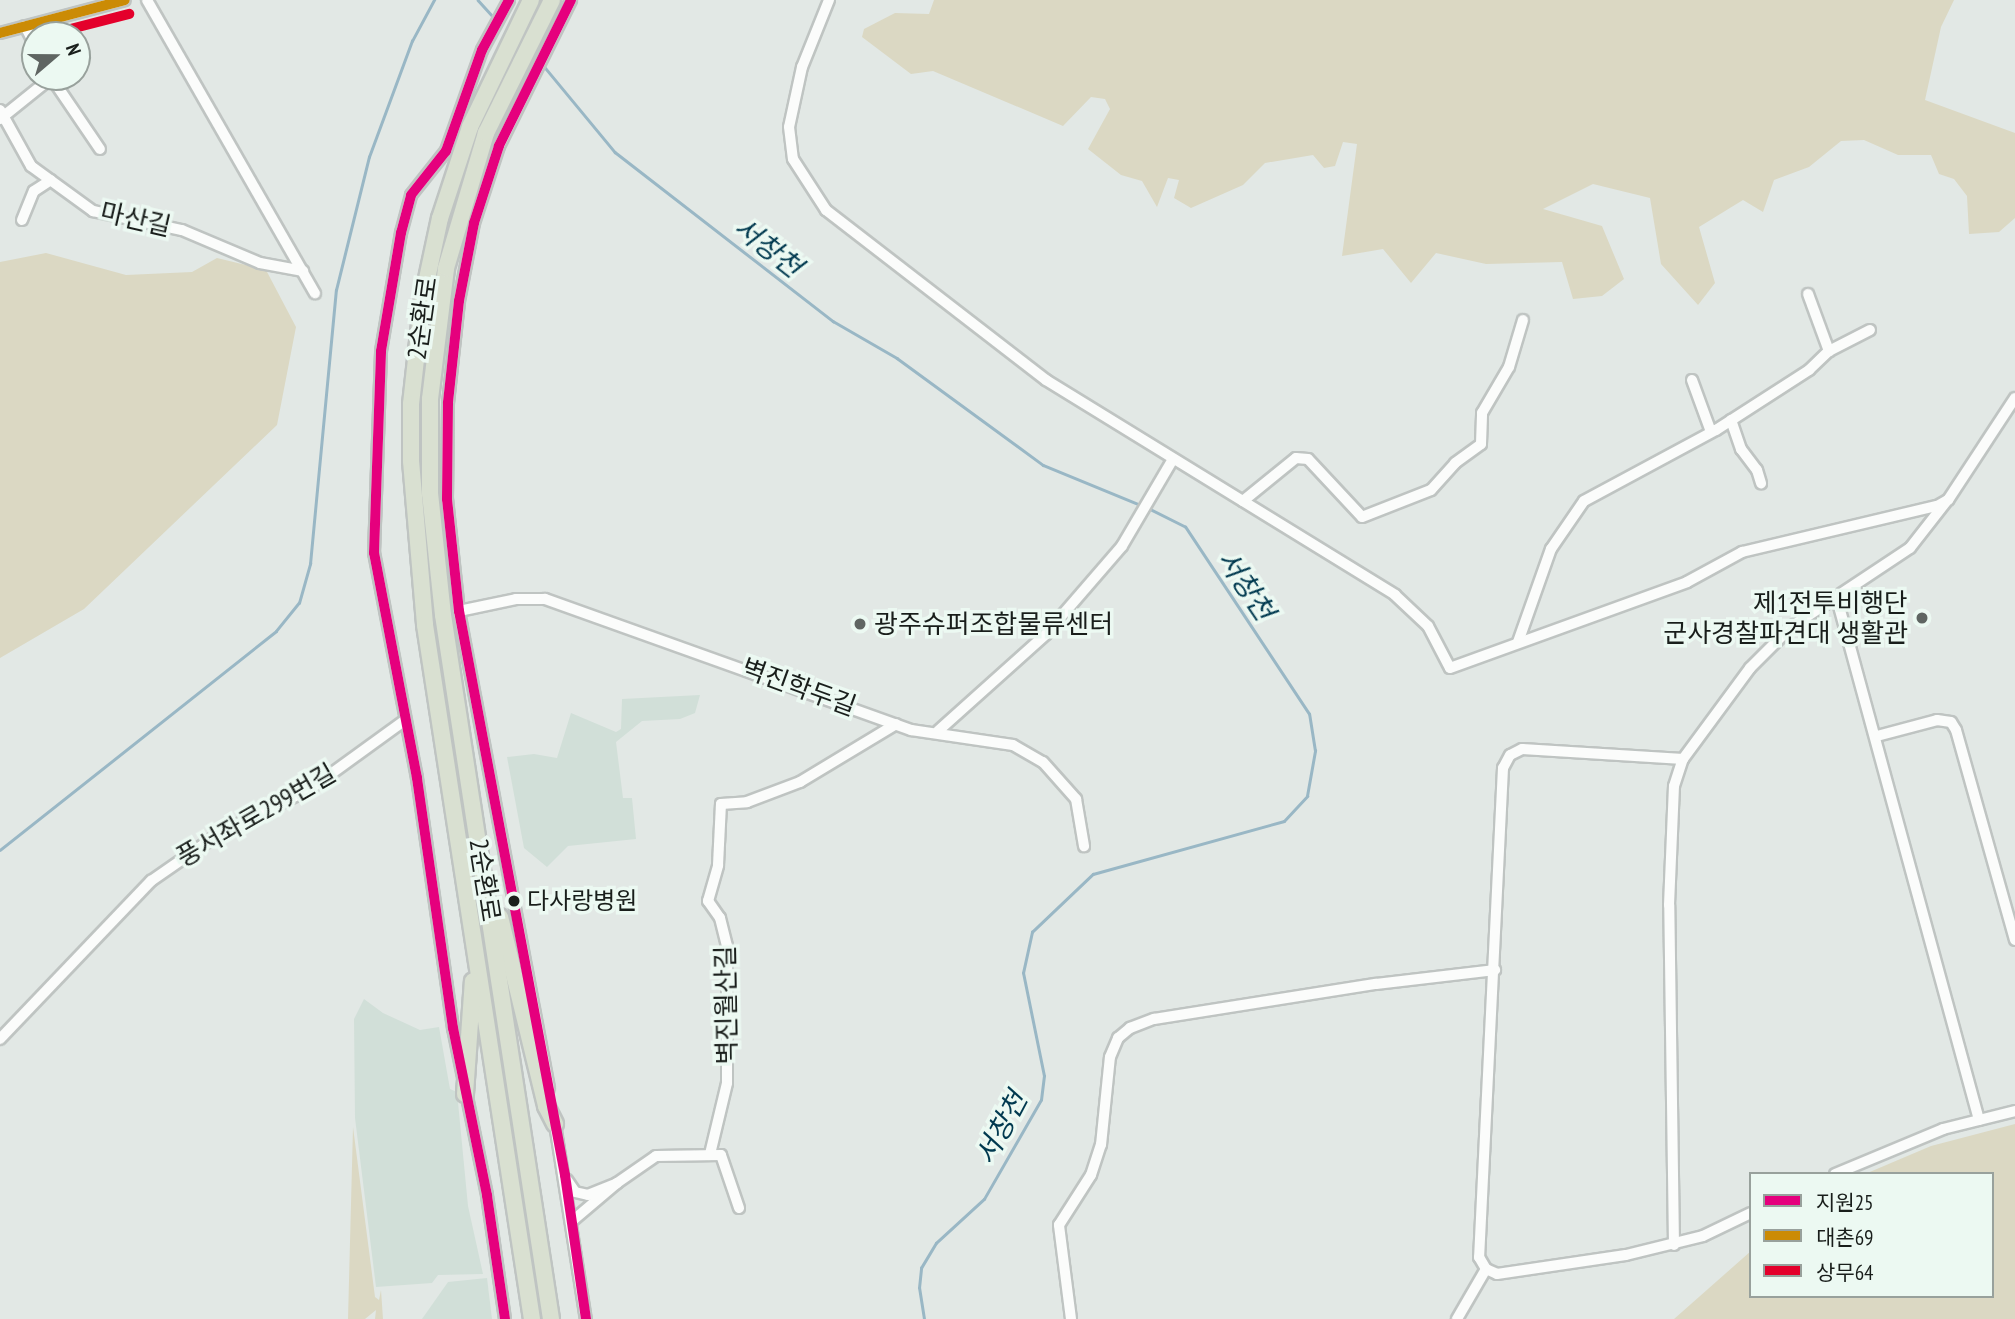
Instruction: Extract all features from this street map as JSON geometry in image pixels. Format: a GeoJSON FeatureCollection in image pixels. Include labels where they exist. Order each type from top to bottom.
{"type":"FeatureCollection","features":[{"type":"Feature","properties":{"kind":"highway","name":"2순환로"},"geometry":{"type":"LineString","coordinates":[[531,0],[470,127],[440,218],[423,297],[411,404],[411,461],[425,625],[532,1319]]}},
{"type":"Feature","properties":{"kind":"highway","name":"2순환로"},"geometry":{"type":"LineString","coordinates":[[551,1319],[443,615],[430,493],[430,399],[446,268],[486,133],[552,0]]}},
{"type":"Feature","properties":{"kind":"highway"},"geometry":{"type":"LineString","coordinates":[[477,827],[546,1106],[555,1124]]}},
{"type":"Feature","properties":{"kind":"highway"},"geometry":{"type":"LineString","coordinates":[[465,1094],[473,1007],[471,916]]}},
{"type":"Feature","properties":{"kind":"street"},"geometry":{"type":"LineString","coordinates":[[44,21],[125,0]]}},
{"type":"Feature","properties":{"kind":"street"},"geometry":{"type":"LineString","coordinates":[[147,0],[316,293]]}},
{"type":"Feature","properties":{"kind":"street"},"geometry":{"type":"LineString","coordinates":[[505,1319],[487,1195],[465,1094],[374,553],[381,351],[411,195],[446,152],[491,31],[509,0]]}},
{"type":"Feature","properties":{"kind":"street"},"geometry":{"type":"LineString","coordinates":[[571,0],[533,72],[499,146],[474,223],[458,301],[449,402],[447,499],[459,611],[565,1175],[586,1319]]}},
{"type":"Feature","properties":{"kind":"street"},"geometry":{"type":"LineString","coordinates":[[829,0],[802,67],[789,117],[793,159],[812,195],[842,226],[993,342],[1173,459],[1395,595],[1428,626],[1450,667],[1687,582],[1742,552],[1948,500]]}},
{"type":"Feature","properties":{"kind":"street"},"geometry":{"type":"LineString","coordinates":[[0,33],[21,27]]}},
{"type":"Feature","properties":{"kind":"street","name":"마산길"},"geometry":{"type":"LineString","coordinates":[[33,91],[1,116],[31,166],[104,216],[182,230],[260,263],[303,271]]}},
{"type":"Feature","properties":{"kind":"street"},"geometry":{"type":"LineString","coordinates":[[61,91],[100,149]]}},
{"type":"Feature","properties":{"kind":"street"},"geometry":{"type":"LineString","coordinates":[[22,220],[34,191],[51,180]]}},
{"type":"Feature","properties":{"kind":"street"},"geometry":{"type":"LineString","coordinates":[[1808,294],[1829,351]]}},
{"type":"Feature","properties":{"kind":"street"},"geometry":{"type":"LineString","coordinates":[[1243,500],[1296,458],[1308,459],[1362,517],[1432,490],[1454,463],[1481,443],[1482,414],[1509,367],[1523,320]]}},
{"type":"Feature","properties":{"kind":"street"},"geometry":{"type":"LineString","coordinates":[[1518,642],[1551,549],[1584,501],[1711,432],[1809,370],[1829,351],[1870,330]]}},
{"type":"Feature","properties":{"kind":"street"},"geometry":{"type":"LineString","coordinates":[[1692,380],[1711,432]]}},
{"type":"Feature","properties":{"kind":"street"},"geometry":{"type":"LineString","coordinates":[[1674,1245],[1669,905],[1674,786],[1683,760],[1749,668],[1791,627],[1837,599],[1910,548],[1948,500],[2015,398]]}},
{"type":"Feature","properties":{"kind":"street"},"geometry":{"type":"LineString","coordinates":[[1731,420],[1741,449],[1757,470],[1761,483]]}},
{"type":"Feature","properties":{"kind":"street"},"geometry":{"type":"LineString","coordinates":[[938,731],[1046,634],[1137,523],[1173,459]]}},
{"type":"Feature","properties":{"kind":"street","name":"벽진학두길"},"geometry":{"type":"LineString","coordinates":[[459,611],[516,599],[545,599],[896,724],[927,733],[938,731],[1013,745],[1043,762],[1076,799],[1084,846]]}},
{"type":"Feature","properties":{"kind":"street"},"geometry":{"type":"LineString","coordinates":[[1837,599],[1877,736],[1979,1120]]}},
{"type":"Feature","properties":{"kind":"street"},"geometry":{"type":"LineString","coordinates":[[1877,736],[1937,720],[1951,722],[1956,730],[2015,940]]}},
{"type":"Feature","properties":{"kind":"street","name":"풍서좌로299번길"},"geometry":{"type":"LineString","coordinates":[[0,1039],[159,874],[220,833],[310,789],[404,721]]}},
{"type":"Feature","properties":{"kind":"street","name":"벽진월산길"},"geometry":{"type":"LineString","coordinates":[[710,1154],[727,1083],[727,946],[720,918],[708,901],[718,865],[721,804],[747,802],[800,782],[896,724]]}},
{"type":"Feature","properties":{"kind":"street"},"geometry":{"type":"LineString","coordinates":[[1457,1319],[1486,1269],[1478,1238],[1495,970],[1503,768],[1510,755],[1522,749],[1683,760]]}},
{"type":"Feature","properties":{"kind":"street"},"geometry":{"type":"LineString","coordinates":[[1072,1319],[1059,1225],[1091,1175],[1101,1145],[1110,1057],[1118,1038],[1130,1028],[1154,1019],[1363,986],[1495,970]]}},
{"type":"Feature","properties":{"kind":"street"},"geometry":{"type":"LineString","coordinates":[[1839,1172],[1894,1147],[2015,1111]]}},
{"type":"Feature","properties":{"kind":"street"},"geometry":{"type":"LineString","coordinates":[[571,1222],[617,1183],[656,1156],[721,1155],[738,1208]]}},
{"type":"Feature","properties":{"kind":"street"},"geometry":{"type":"LineString","coordinates":[[565,1175],[571,1188],[581,1195],[617,1183]]}},
{"type":"Feature","properties":{"kind":"street"},"geometry":{"type":"LineString","coordinates":[[1486,1269],[1515,1273],[1674,1245],[1749,1214]]}},
{"type":"Feature","properties":{"kind":"shaded area"},"geometry":{"type":"Polygon","coordinates":[[[934,0],[1954,0],[1941,27],[1925,100],[2015,133],[2015,218],[1999,232],[1969,234],[1967,196],[1954,179],[1939,174],[1931,155],[1898,155],[1864,140],[1841,141],[1809,167],[1774,180],[1763,212],[1743,200],[1699,227],[1715,283],[1698,305],[1661,264],[1650,198],[1593,184],[1543,209],[1602,226],[1624,279],[1602,296],[1573,299],[1562,262],[1486,264],[1436,253],[1411,283],[1383,249],[1342,256],[1357,144],[1343,142],[1335,166],[1324,168],[1313,155],[1265,163],[1243,185],[1191,208],[1174,198],[1179,180],[1168,178],[1157,207],[1142,181],[1121,175],[1088,149],[1110,109],[1105,99],[1091,97],[1063,126],[933,71],[911,74],[862,37],[864,29],[895,13],[929,14],[934,0]]]}},
{"type":"Feature","properties":{"kind":"shaded area"},"geometry":{"type":"Polygon","coordinates":[[[46,253],[126,275],[192,272],[217,258],[266,270],[296,327],[277,425],[84,609],[0,658],[0,262],[46,253]]]}},
{"type":"Feature","properties":{"kind":"shaded area","name":"다사랑병원"},"geometry":{"type":"Polygon","coordinates":[[[700,695],[695,713],[680,719],[642,721],[616,742],[623,798],[632,798],[636,839],[568,846],[547,867],[524,848],[507,757],[534,754],[557,758],[571,713],[616,732],[621,729],[622,699],[700,695]]]}},
{"type":"Feature","properties":{"kind":"shaded area"},"geometry":{"type":"Polygon","coordinates":[[[364,999],[383,1013],[420,1030],[439,1027],[450,1089],[457,1092],[468,1206],[483,1274],[438,1275],[432,1283],[376,1287],[355,1118],[354,1019],[364,999]]]}},
{"type":"Feature","properties":{"kind":"shaded area"},"geometry":{"type":"Polygon","coordinates":[[[2015,1124],[2015,1319],[1674,1319],[1749,1253],[1749,1298],[1994,1298],[1994,1172],[1870,1172],[1931,1146],[2015,1124]]]}},
{"type":"Feature","properties":{"kind":"shaded area"},"geometry":{"type":"Polygon","coordinates":[[[353,1127],[375,1297],[379,1300],[381,1290],[383,1319],[375,1319],[376,1310],[365,1319],[348,1319],[353,1127]]]}},
{"type":"Feature","properties":{"kind":"shaded area"},"geometry":{"type":"Polygon","coordinates":[[[487,1278],[492,1319],[422,1319],[448,1282],[487,1278]]]}},
{"type":"Feature","properties":{"kind":"waterway"},"geometry":{"type":"LineString","coordinates":[[0,850],[276,631],[299,603],[310,564],[336,290],[369,157],[412,41],[434,0]]}},
{"type":"Feature","properties":{"kind":"waterway","name":"서창천"},"geometry":{"type":"LineString","coordinates":[[478,0],[495,19]]}},
{"type":"Feature","properties":{"kind":"waterway","name":"서창천"},"geometry":{"type":"LineString","coordinates":[[543,65],[615,152],[833,321],[897,358],[1043,465],[1143,506]]}},
{"type":"Feature","properties":{"kind":"waterway","name":"서창천"},"geometry":{"type":"LineString","coordinates":[[924,1319],[919,1288],[921,1268],[936,1243],[984,1199],[1041,1100],[1044,1076],[1023,973],[1032,932],[1093,874],[1284,821],[1307,796],[1315,751],[1309,714],[1185,527],[1149,509]]}},
{"type":"Feature","properties":{"kind":"transit line","name":"대촌69"},"geometry":{"type":"LineString","coordinates":[[0,33],[125,0]]}},
{"type":"Feature","properties":{"kind":"transit line","name":"지원25"},"geometry":{"type":"LineString","coordinates":[[505,1319],[487,1195],[453,1028],[417,778],[374,553],[381,351],[401,233],[411,195],[446,151],[482,50],[509,0]]}},
{"type":"Feature","properties":{"kind":"transit line","name":"지원25"},"geometry":{"type":"LineString","coordinates":[[571,0],[499,146],[474,223],[459,301],[448,403],[447,499],[459,611],[565,1175],[586,1319]]}},
{"type":"Feature","properties":{"kind":"transit line","name":"상무64"},"geometry":{"type":"LineString","coordinates":[[91,24],[129,14]]}},
{"type":"Feature","properties":{"kind":"place","name":"제1전투비행단 군사경찰파견대 생활관"},"geometry":{"type":"Point","coordinates":[1922,618]}},
{"type":"Feature","properties":{"kind":"place","name":"광주슈퍼조합물류센터"},"geometry":{"type":"Point","coordinates":[860,624]}},
{"type":"Feature","properties":{"kind":"place","name":"다사랑병원"},"geometry":{"type":"Point","coordinates":[514,901]}}]}
